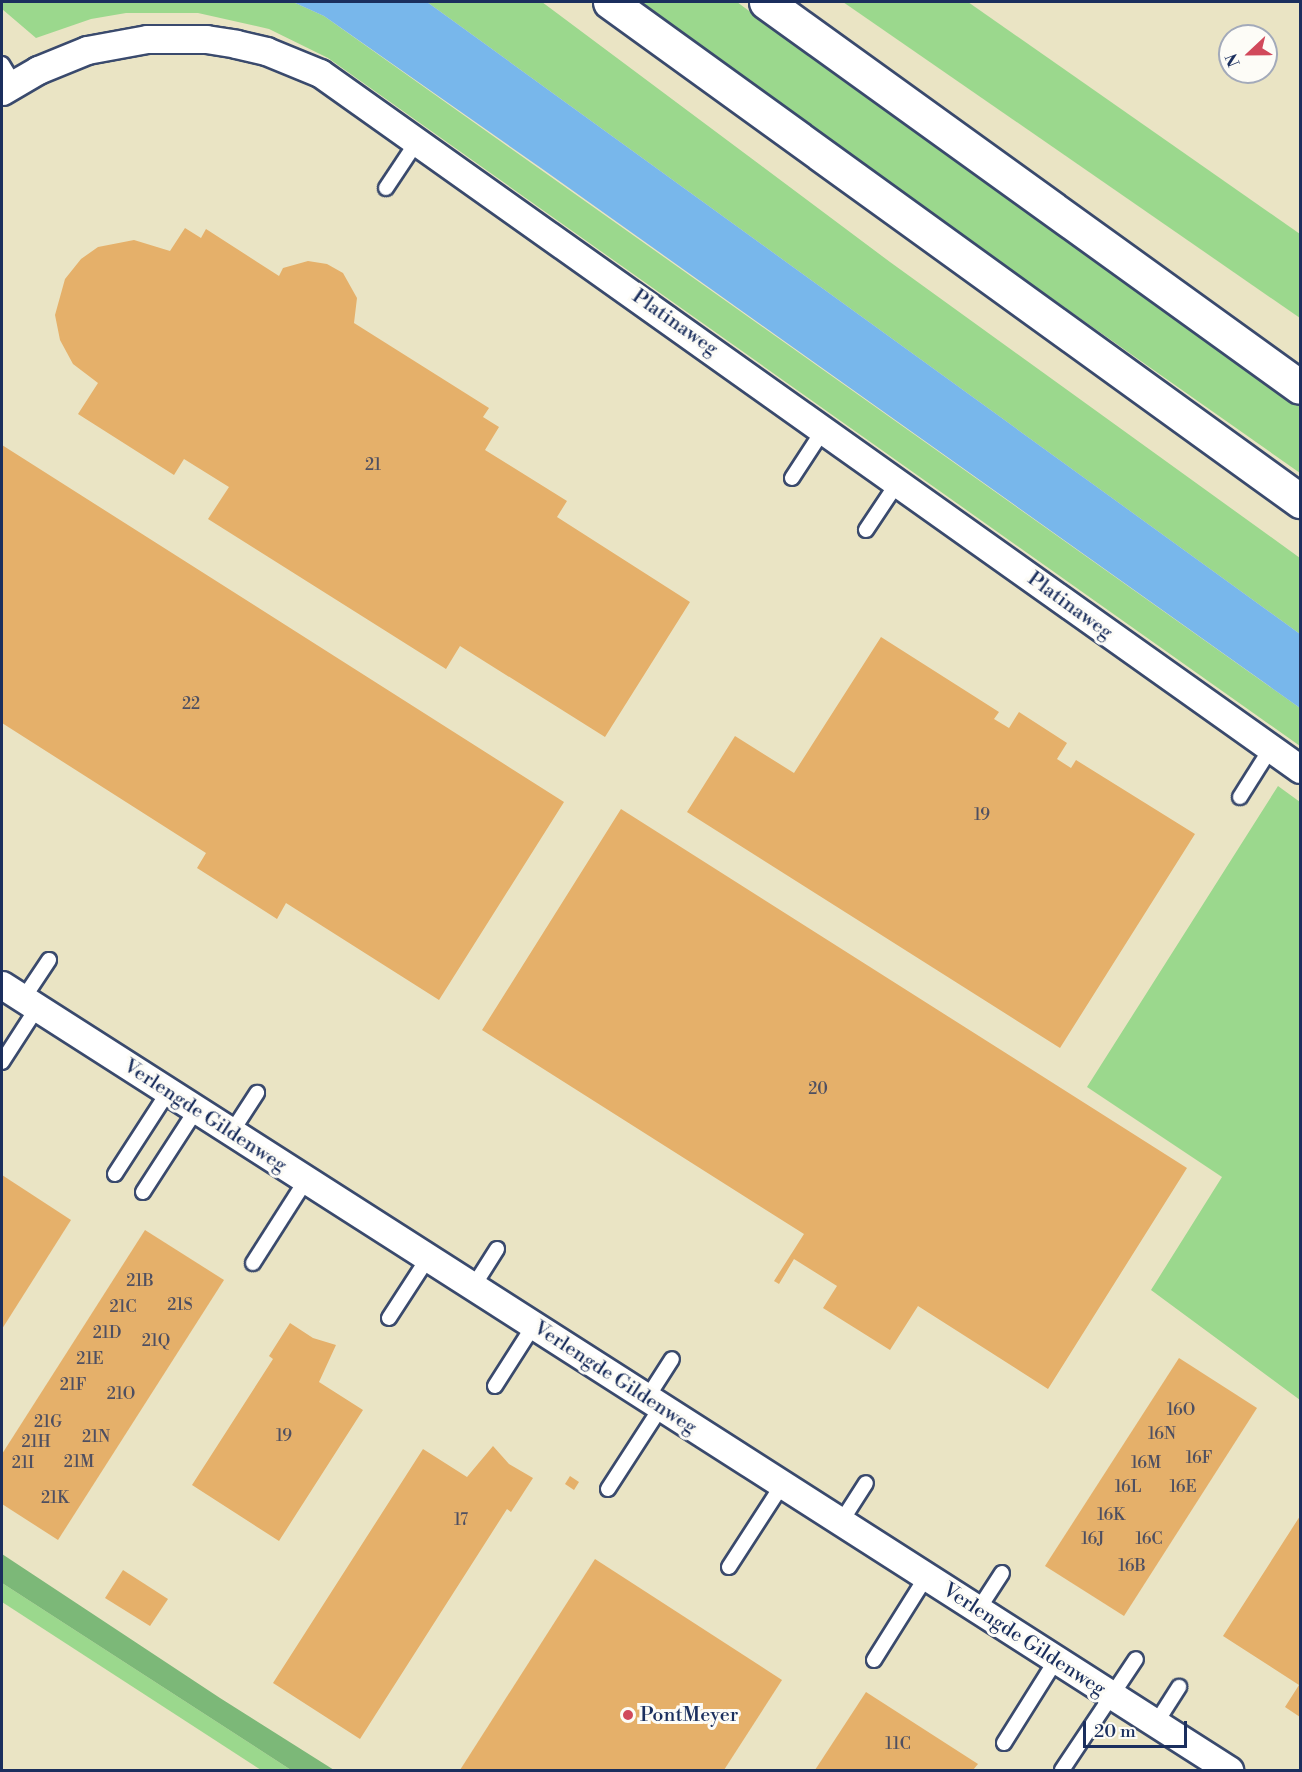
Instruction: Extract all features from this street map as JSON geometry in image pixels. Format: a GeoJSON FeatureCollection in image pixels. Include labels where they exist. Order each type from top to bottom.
{"type":"FeatureCollection","features":[{"type":"Feature","properties":{"kind":"highway"},"geometry":{"type":"LineString","coordinates":[[610,2],[1300,501]]}},
{"type":"Feature","properties":{"kind":"highway"},"geometry":{"type":"LineString","coordinates":[[766,2],[1300,387]]}},
{"type":"Feature","properties":{"kind":"street","name":"Platinaweg"},"geometry":{"type":"LineString","coordinates":[[6,80],[114,44],[147,39],[206,39],[266,51],[320,73],[418,140],[1300,769]]}},
{"type":"Feature","properties":{"kind":"street","name":"Verlengde Gildenweg"},"geometry":{"type":"LineString","coordinates":[[21,998],[1156,1723],[1214,1767]]}},
{"type":"Feature","properties":{"kind":"lane"},"geometry":{"type":"LineString","coordinates":[[386,188],[418,140]]}},
{"type":"Feature","properties":{"kind":"lane"},"geometry":{"type":"LineString","coordinates":[[792,478],[824,429]]}},
{"type":"Feature","properties":{"kind":"lane"},"geometry":{"type":"LineString","coordinates":[[866,530],[898,482]]}},
{"type":"Feature","properties":{"kind":"lane"},"geometry":{"type":"LineString","coordinates":[[1240,797],[1270,748]]}},
{"type":"Feature","properties":{"kind":"lane"},"geometry":{"type":"LineString","coordinates":[[2,1062],[21,998],[49,960]]}},
{"type":"Feature","properties":{"kind":"lane"},"geometry":{"type":"LineString","coordinates":[[115,1174],[168,1092]]}},
{"type":"Feature","properties":{"kind":"lane"},"geometry":{"type":"LineString","coordinates":[[231,1133],[257,1093]]}},
{"type":"Feature","properties":{"kind":"lane"},"geometry":{"type":"LineString","coordinates":[[143,1192],[196,1110]]}},
{"type":"Feature","properties":{"kind":"lane"},"geometry":{"type":"LineString","coordinates":[[253,1263],[306,1180]]}},
{"type":"Feature","properties":{"kind":"lane"},"geometry":{"type":"LineString","coordinates":[[473,1287],[497,1249]]}},
{"type":"Feature","properties":{"kind":"lane"},"geometry":{"type":"LineString","coordinates":[[389,1318],[428,1258]]}},
{"type":"Feature","properties":{"kind":"lane"},"geometry":{"type":"LineString","coordinates":[[495,1386],[534,1325]]}},
{"type":"Feature","properties":{"kind":"lane"},"geometry":{"type":"LineString","coordinates":[[608,1490],[654,1402],[672,1359]]}},
{"type":"Feature","properties":{"kind":"lane"},"geometry":{"type":"LineString","coordinates":[[841,1522],[866,1483]]}},
{"type":"Feature","properties":{"kind":"lane"},"geometry":{"type":"LineString","coordinates":[[729,1567],[782,1485]]}},
{"type":"Feature","properties":{"kind":"lane"},"geometry":{"type":"LineString","coordinates":[[978,1610],[1002,1573]]}},
{"type":"Feature","properties":{"kind":"lane"},"geometry":{"type":"LineString","coordinates":[[874,1660],[926,1577]]}},
{"type":"Feature","properties":{"kind":"lane"},"geometry":{"type":"LineString","coordinates":[[1062,1770],[1136,1659]]}},
{"type":"Feature","properties":{"kind":"lane"},"geometry":{"type":"LineString","coordinates":[[1004,1743],[1056,1660]]}},
{"type":"Feature","properties":{"kind":"lane"},"geometry":{"type":"LineString","coordinates":[[1156,1723],[1179,1687]]}},
{"type":"Feature","properties":{"kind":"green space"},"geometry":{"type":"Polygon","coordinates":[[[2,2],[293,2],[324,16],[1300,708],[1300,746],[328,58],[269,29],[198,13],[126,13],[91,19],[36,38],[2,9],[2,2]]]}},
{"type":"Feature","properties":{"kind":"green space"},"geometry":{"type":"Polygon","coordinates":[[[427,2],[542,2],[890,262],[1300,558],[1300,634],[427,2]]]}},
{"type":"Feature","properties":{"kind":"green space"},"geometry":{"type":"Polygon","coordinates":[[[642,2],[737,2],[843,81],[1300,403],[1300,473],[892,186],[642,2]]]}},
{"type":"Feature","properties":{"kind":"green space"},"geometry":{"type":"Polygon","coordinates":[[[843,2],[968,2],[1300,234],[1300,318],[843,2]]]}},
{"type":"Feature","properties":{"kind":"green space"},"geometry":{"type":"Polygon","coordinates":[[[1278,786],[1300,802],[1300,1400],[1151,1290],[1222,1177],[1087,1087],[1278,786]]]}},
{"type":"Feature","properties":{"kind":"green space"},"geometry":{"type":"Polygon","coordinates":[[[2,1554],[220,1698],[334,1770],[291,1770],[2,1583],[2,1554]]]}},
{"type":"Feature","properties":{"kind":"green space"},"geometry":{"type":"Polygon","coordinates":[[[2,1583],[291,1770],[261,1770],[2,1602],[2,1583]]]}},
{"type":"Feature","properties":{"kind":"water"},"geometry":{"type":"Polygon","coordinates":[[[293,2],[427,2],[1300,634],[1300,708],[541,168],[324,16],[293,2]]]}},
{"type":"Feature","properties":{"kind":"building"},"geometry":{"type":"Polygon","coordinates":[[[185,228],[201,238],[206,229],[279,276],[283,268],[308,261],[327,264],[343,273],[357,298],[354,323],[489,408],[483,417],[499,427],[485,450],[567,501],[557,517],[690,602],[605,737],[460,646],[446,669],[208,519],[229,487],[184,459],[174,475],[78,414],[98,383],[73,364],[60,340],[55,315],[65,279],[81,259],[98,247],[134,240],[170,251],[185,228]]]}},
{"type":"Feature","properties":{"kind":"building"},"geometry":{"type":"Polygon","coordinates":[[[2,445],[564,802],[439,1000],[286,903],[277,919],[197,868],[206,853],[2,723],[2,445]]]}},
{"type":"Feature","properties":{"kind":"building"},"geometry":{"type":"Polygon","coordinates":[[[881,637],[999,712],[994,719],[1009,728],[1019,712],[1067,743],[1057,759],[1071,768],[1076,760],[1195,834],[1060,1048],[687,812],[735,736],[794,773],[881,637]]]}},
{"type":"Feature","properties":{"kind":"building"},"geometry":{"type":"Polygon","coordinates":[[[621,809],[1187,1168],[1048,1389],[918,1306],[890,1350],[823,1308],[837,1286],[794,1259],[779,1284],[774,1281],[804,1234],[482,1030],[621,809]]]}},
{"type":"Feature","properties":{"kind":"building"},"geometry":{"type":"Polygon","coordinates":[[[2,1175],[71,1220],[2,1329],[2,1175]]]}},
{"type":"Feature","properties":{"kind":"building"},"geometry":{"type":"Polygon","coordinates":[[[145,1230],[224,1280],[58,1540],[2,1504],[2,1454],[145,1230]]]}},
{"type":"Feature","properties":{"kind":"building"},"geometry":{"type":"Polygon","coordinates":[[[290,1323],[313,1338],[336,1345],[319,1382],[363,1410],[279,1541],[192,1485],[273,1359],[269,1356],[290,1323]]]}},
{"type":"Feature","properties":{"kind":"building"},"geometry":{"type":"Polygon","coordinates":[[[1179,1358],[1257,1408],[1124,1616],[1045,1566],[1179,1358]]]}},
{"type":"Feature","properties":{"kind":"building"},"geometry":{"type":"Polygon","coordinates":[[[493,1446],[509,1464],[533,1478],[511,1512],[507,1509],[360,1739],[273,1683],[423,1449],[467,1477],[493,1446]]]}},
{"type":"Feature","properties":{"kind":"building"},"geometry":{"type":"Polygon","coordinates":[[[570,1476],[579,1482],[574,1490],[565,1484],[570,1476]]]}},
{"type":"Feature","properties":{"kind":"building"},"geometry":{"type":"Polygon","coordinates":[[[1300,1516],[1300,1717],[1285,1707],[1299,1685],[1223,1636],[1300,1516]]]}},
{"type":"Feature","properties":{"kind":"building"},"geometry":{"type":"Polygon","coordinates":[[[595,1559],[782,1680],[724,1770],[460,1770],[595,1559]]]}},
{"type":"Feature","properties":{"kind":"building"},"geometry":{"type":"Polygon","coordinates":[[[123,1570],[168,1599],[150,1626],[105,1598],[123,1570]]]}},
{"type":"Feature","properties":{"kind":"building"},"geometry":{"type":"Polygon","coordinates":[[[866,1692],[978,1764],[973,1770],[815,1770],[866,1692]]]}},
{"type":"Feature","properties":{"kind":"place","name":"PontMeyer"},"geometry":{"type":"Point","coordinates":[628,1715]}}]}
